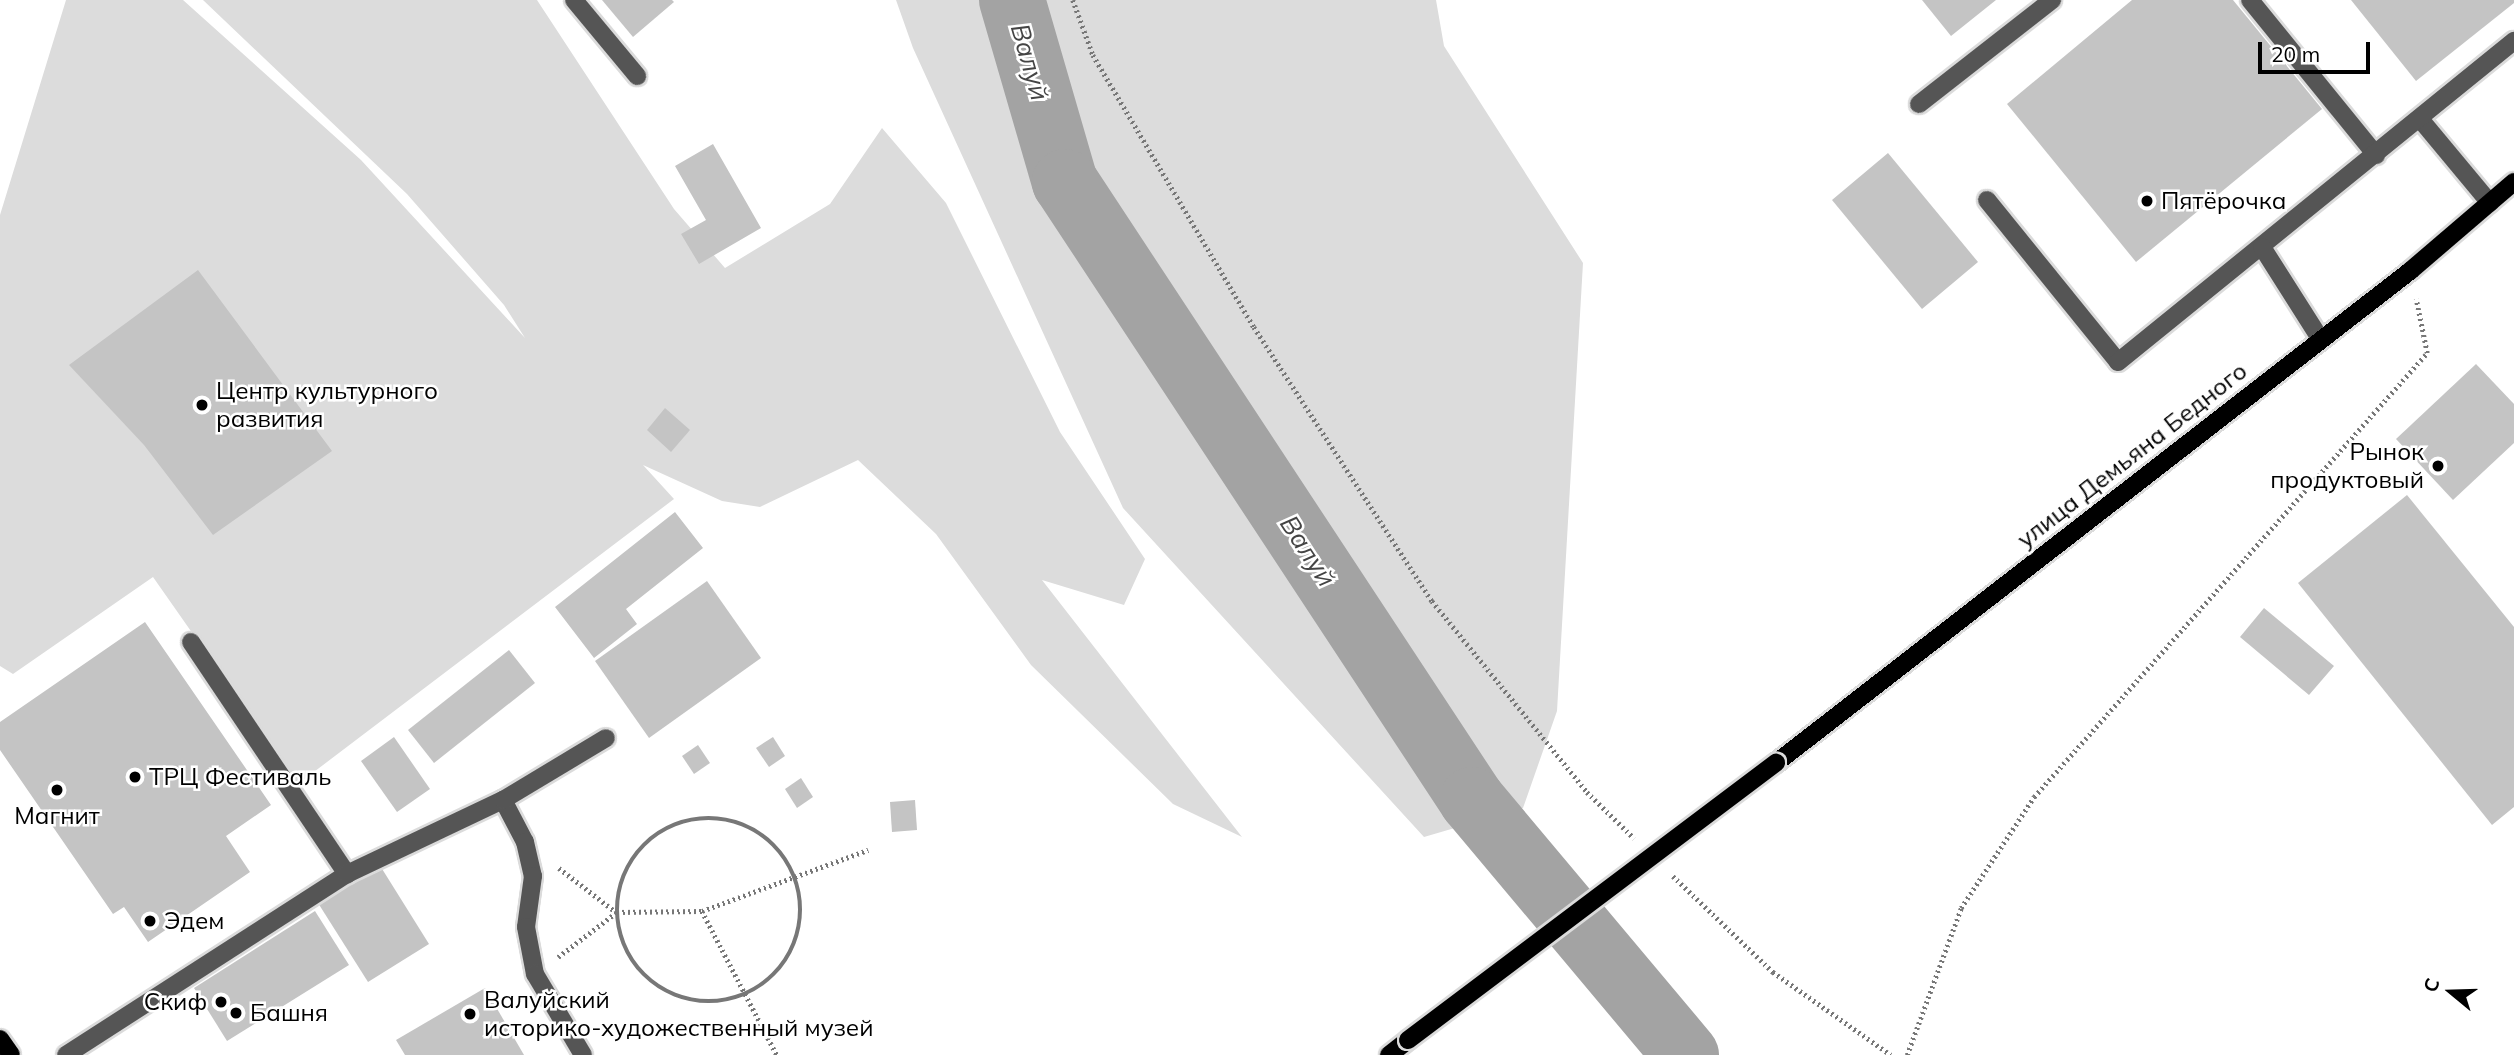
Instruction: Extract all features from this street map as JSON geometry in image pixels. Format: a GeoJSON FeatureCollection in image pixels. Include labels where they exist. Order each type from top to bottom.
{"type":"FeatureCollection","features":[{"type":"Feature","properties":{"kind":"main road","name":"улица Демьяна Бедного"},"geometry":{"type":"LineString","coordinates":[[1389,1055],[1776,762],[2410,271],[2514,182]]}},
{"type":"Feature","properties":{"kind":"main road"},"geometry":{"type":"LineString","coordinates":[[0,1039],[11,1055]]}},
{"type":"Feature","properties":{"kind":"street"},"geometry":{"type":"LineString","coordinates":[[574,0],[637,76]]}},
{"type":"Feature","properties":{"kind":"street"},"geometry":{"type":"LineString","coordinates":[[1919,104],[2052,0]]}},
{"type":"Feature","properties":{"kind":"street"},"geometry":{"type":"LineString","coordinates":[[2250,0],[2376,155]]}},
{"type":"Feature","properties":{"kind":"street"},"geometry":{"type":"LineString","coordinates":[[1987,200],[2118,362],[2514,41]]}},
{"type":"Feature","properties":{"kind":"street"},"geometry":{"type":"LineString","coordinates":[[2420,119],[2490,203]]}},
{"type":"Feature","properties":{"kind":"street"},"geometry":{"type":"LineString","coordinates":[[2262,247],[2321,340]]}},
{"type":"Feature","properties":{"kind":"street"},"geometry":{"type":"LineString","coordinates":[[191,642],[346,874]]}},
{"type":"Feature","properties":{"kind":"street"},"geometry":{"type":"LineString","coordinates":[[66,1055],[346,874],[503,800],[606,738]]}},
{"type":"Feature","properties":{"kind":"street"},"geometry":{"type":"LineString","coordinates":[[503,800],[525,842],[533,876],[526,927],[535,974],[583,1055]]}},
{"type":"Feature","properties":{"kind":"path"},"geometry":{"type":"LineString","coordinates":[[1073,0],[1093,55],[1254,327],[1432,601],[1587,792],[1636,840]]}},
{"type":"Feature","properties":{"kind":"path"},"geometry":{"type":"LineString","coordinates":[[1906,1055],[1961,908],[2034,797],[2427,353],[2410,271]]}},
{"type":"Feature","properties":{"kind":"path"},"geometry":{"type":"LineString","coordinates":[[708,818],[730,820],[752,828],[771,841],[786,859],[801,902],[800,925],[794,947],[782,968],[766,984],[746,995],[705,1003],[684,1000],[665,992],[633,964],[623,945],[617,912],[622,878],[632,859],[646,842],[665,828],[708,818]]}},
{"type":"Feature","properties":{"kind":"path"},"geometry":{"type":"LineString","coordinates":[[525,842],[617,912]]}},
{"type":"Feature","properties":{"kind":"path"},"geometry":{"type":"LineString","coordinates":[[535,974],[617,912],[702,911],[868,850]]}},
{"type":"Feature","properties":{"kind":"path"},"geometry":{"type":"LineString","coordinates":[[1665,868],[1773,972],[1891,1055]]}},
{"type":"Feature","properties":{"kind":"path"},"geometry":{"type":"LineString","coordinates":[[702,911],[778,1055]]}},
{"type":"Feature","properties":{"kind":"shaded area"},"geometry":{"type":"Polygon","coordinates":[[[66,0],[183,0],[361,160],[525,338],[504,305],[407,194],[203,0],[537,0],[674,209],[725,268],[830,204],[882,128],[946,203],[1060,432],[1145,559],[1124,605],[1042,580],[1242,837],[1173,804],[1031,665],[936,534],[858,460],[760,507],[722,501],[643,465],[674,499],[298,784],[153,577],[13,674],[0,666],[0,215],[66,0]]]}},
{"type":"Feature","properties":{"kind":"shaded area"},"geometry":{"type":"Polygon","coordinates":[[[896,0],[1436,0],[1444,46],[1583,263],[1557,711],[1523,808],[1424,837],[1123,508],[913,48],[896,0]]]}},
{"type":"Feature","properties":{"kind":"building"},"geometry":{"type":"Polygon","coordinates":[[[602,0],[672,0],[674,2],[633,37],[602,0]]]}},
{"type":"Feature","properties":{"kind":"building"},"geometry":{"type":"Polygon","coordinates":[[[1922,0],[1996,0],[1951,36],[1922,0]]]}},
{"type":"Feature","properties":{"kind":"building"},"geometry":{"type":"Polygon","coordinates":[[[2132,0],[2233,0],[2322,109],[2136,262],[2007,104],[2132,0]]]}},
{"type":"Feature","properties":{"kind":"building"},"geometry":{"type":"Polygon","coordinates":[[[2351,0],[2514,0],[2514,3],[2416,81],[2351,0]]]}},
{"type":"Feature","properties":{"kind":"building"},"geometry":{"type":"Polygon","coordinates":[[[713,144],[761,228],[699,264],[681,234],[706,220],[675,166],[713,144]]]}},
{"type":"Feature","properties":{"kind":"building"},"geometry":{"type":"Polygon","coordinates":[[[1888,153],[1978,262],[1922,309],[1832,200],[1888,153]]]}},
{"type":"Feature","properties":{"kind":"building","name":"Центр культурного развития"},"geometry":{"type":"Polygon","coordinates":[[[198,270],[332,451],[213,535],[144,445],[69,365],[198,270]]]}},
{"type":"Feature","properties":{"kind":"building"},"geometry":{"type":"Polygon","coordinates":[[[2476,364],[2514,404],[2514,443],[2453,500],[2396,439],[2476,364]]]}},
{"type":"Feature","properties":{"kind":"building"},"geometry":{"type":"Polygon","coordinates":[[[665,408],[690,430],[671,452],[647,430],[665,408]]]}},
{"type":"Feature","properties":{"kind":"building"},"geometry":{"type":"Polygon","coordinates":[[[2407,495],[2514,627],[2514,807],[2492,825],[2298,583],[2407,495]]]}},
{"type":"Feature","properties":{"kind":"building"},"geometry":{"type":"Polygon","coordinates":[[[675,512],[703,548],[626,609],[637,624],[594,658],[555,607],[675,512]]]}},
{"type":"Feature","properties":{"kind":"building"},"geometry":{"type":"Polygon","coordinates":[[[707,581],[761,658],[649,738],[595,661],[707,581]]]}},
{"type":"Feature","properties":{"kind":"building"},"geometry":{"type":"Polygon","coordinates":[[[2264,608],[2334,666],[2309,695],[2240,637],[2264,608]]]}},
{"type":"Feature","properties":{"kind":"building","name":"ТРЦ Фестиваль"},"geometry":{"type":"Polygon","coordinates":[[[145,622],[271,805],[226,836],[250,872],[148,942],[124,907],[113,914],[0,750],[0,722],[145,622]]]}},
{"type":"Feature","properties":{"kind":"building"},"geometry":{"type":"Polygon","coordinates":[[[509,650],[535,683],[434,763],[408,730],[509,650]]]}},
{"type":"Feature","properties":{"kind":"building"},"geometry":{"type":"Polygon","coordinates":[[[394,737],[430,789],[397,812],[361,761],[394,737]]]}},
{"type":"Feature","properties":{"kind":"building"},"geometry":{"type":"Polygon","coordinates":[[[773,737],[785,756],[769,767],[756,748],[773,737]]]}},
{"type":"Feature","properties":{"kind":"building"},"geometry":{"type":"Polygon","coordinates":[[[698,745],[710,763],[694,774],[682,756],[698,745]]]}},
{"type":"Feature","properties":{"kind":"building"},"geometry":{"type":"Polygon","coordinates":[[[801,778],[813,797],[797,808],[785,789],[801,778]]]}},
{"type":"Feature","properties":{"kind":"building"},"geometry":{"type":"Polygon","coordinates":[[[915,800],[917,830],[892,832],[890,802],[915,800]]]}},
{"type":"Feature","properties":{"kind":"building"},"geometry":{"type":"Polygon","coordinates":[[[379,864],[429,944],[368,982],[318,903],[379,864]]]}},
{"type":"Feature","properties":{"kind":"building"},"geometry":{"type":"Polygon","coordinates":[[[315,911],[349,965],[227,1041],[194,988],[315,911]]]}},
{"type":"Feature","properties":{"kind":"building","name":"Валуйский историко-художественный музей"},"geometry":{"type":"Polygon","coordinates":[[[485,988],[524,1055],[405,1055],[396,1040],[485,988]]]}},
{"type":"Feature","properties":{"kind":"waterway","name":"Валуй"},"geometry":{"type":"LineString","coordinates":[[1012,0],[1065,182],[1472,800],[1686,1055]]}},
{"type":"Feature","properties":{"kind":"place","name":"Пятёрочка"},"geometry":{"type":"Point","coordinates":[2147,201]}},
{"type":"Feature","properties":{"kind":"place","name":"Центр культурного развития"},"geometry":{"type":"Point","coordinates":[202,405]}},
{"type":"Feature","properties":{"kind":"place","name":"Рынок продуктовый"},"geometry":{"type":"Point","coordinates":[2438,466]}},
{"type":"Feature","properties":{"kind":"place","name":"ТРЦ Фестиваль"},"geometry":{"type":"Point","coordinates":[135,777]}},
{"type":"Feature","properties":{"kind":"place","name":"Магнит"},"geometry":{"type":"Point","coordinates":[57,790]}},
{"type":"Feature","properties":{"kind":"place","name":"Эдем"},"geometry":{"type":"Point","coordinates":[150,921]}},
{"type":"Feature","properties":{"kind":"place","name":"Скиф"},"geometry":{"type":"Point","coordinates":[221,1002]}},
{"type":"Feature","properties":{"kind":"place","name":"Башня"},"geometry":{"type":"Point","coordinates":[236,1013]}},
{"type":"Feature","properties":{"kind":"place","name":"Валуйский историко-художественный музей"},"geometry":{"type":"Point","coordinates":[470,1014]}}]}
